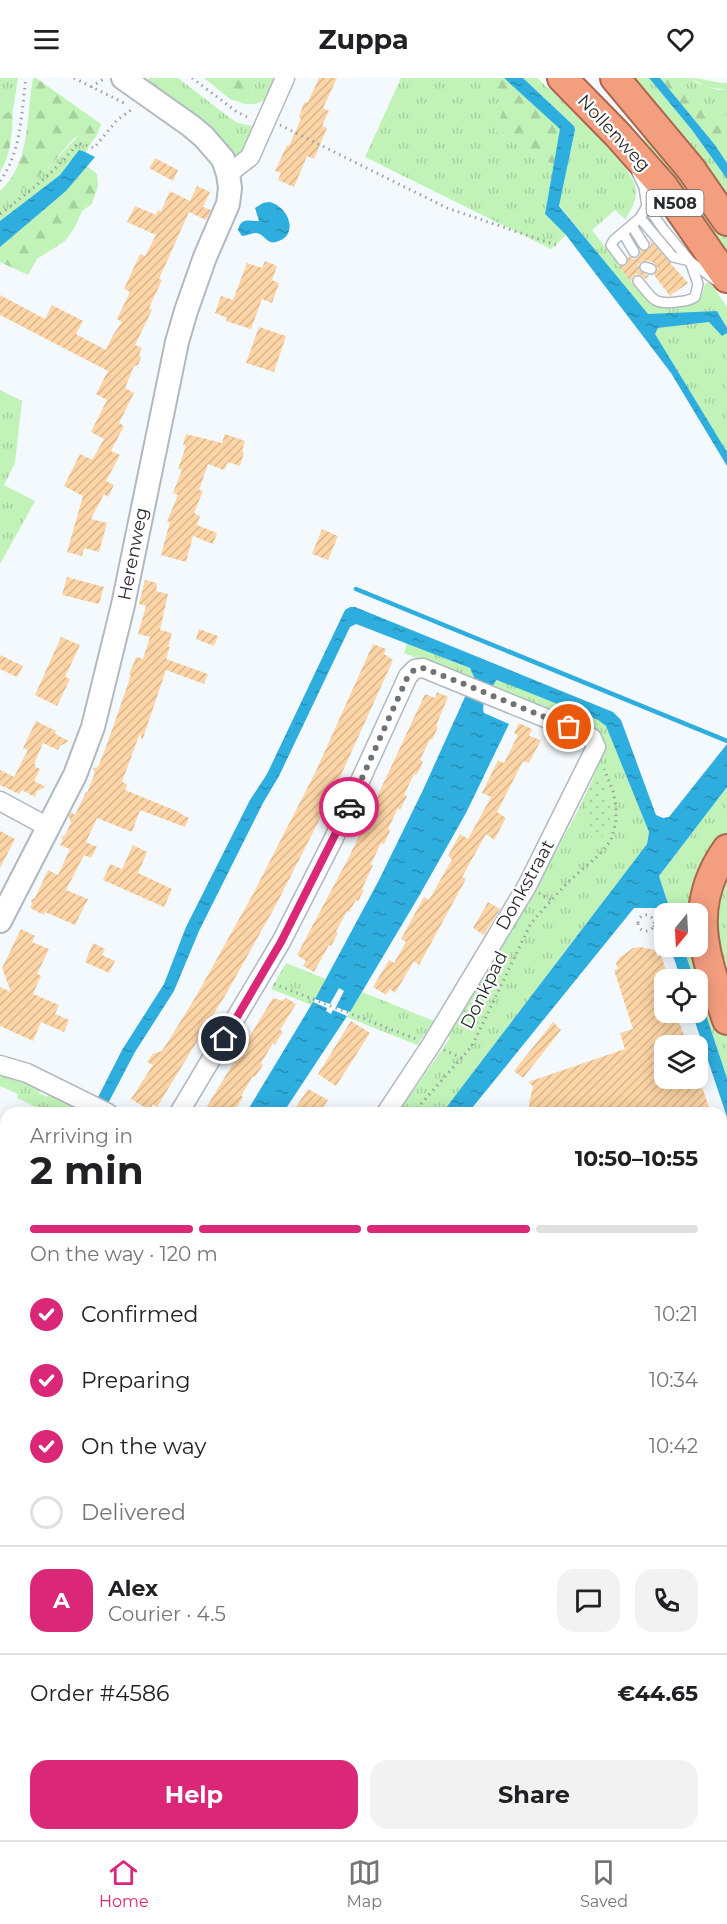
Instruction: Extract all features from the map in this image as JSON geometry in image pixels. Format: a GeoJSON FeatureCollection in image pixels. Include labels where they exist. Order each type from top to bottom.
{"type":"FeatureCollection","features":[{"type":"Feature","properties":{"kind":"highway","name":"Nollenweg"},"geometry":{"type":"LineString","coordinates":[[562,78],[617,134],[663,186],[727,278]]}},
{"type":"Feature","properties":{"kind":"highway","name":"Nollenweg"},"geometry":{"type":"LineString","coordinates":[[615,78],[692,169],[727,221]]}},
{"type":"Feature","properties":{"kind":"highway"},"geometry":{"type":"LineString","coordinates":[[727,849],[709,880],[702,928],[710,968],[727,1020]]}},
{"type":"Feature","properties":{"kind":"highway"},"geometry":{"type":"LineString","coordinates":[[727,862],[720,874],[712,902],[710,928],[716,969],[727,1000]]}},
{"type":"Feature","properties":{"kind":"street","name":"Herenweg"},"geometry":{"type":"LineString","coordinates":[[0,921],[75,775],[93,727],[120,621],[177,342],[205,257],[230,198],[224,159],[204,137],[123,78]]}},
{"type":"Feature","properties":{"kind":"street"},"geometry":{"type":"LineString","coordinates":[[228,174],[250,157],[285,78]]}},
{"type":"Feature","properties":{"kind":"street"},"geometry":{"type":"LineString","coordinates":[[183,1107],[281,942],[334,838],[408,676],[415,669],[423,668],[587,735],[595,743],[594,752]]}},
{"type":"Feature","properties":{"kind":"street","name":"Donkstraat"},"geometry":{"type":"LineString","coordinates":[[390,1107],[431,1045],[527,886],[594,752]]}},
{"type":"Feature","properties":{"kind":"street"},"geometry":{"type":"LineString","coordinates":[[0,801],[48,827]]}},
{"type":"Feature","properties":{"kind":"street"},"geometry":{"type":"LineString","coordinates":[[0,1065],[27,1073],[97,1107]]}},
{"type":"Feature","properties":{"kind":"lane"},"geometry":{"type":"LineString","coordinates":[[617,134],[644,187],[647,206],[690,261],[727,288]]}},
{"type":"Feature","properties":{"kind":"lane"},"geometry":{"type":"LineString","coordinates":[[622,260],[611,245],[640,218],[647,206]]}},
{"type":"Feature","properties":{"kind":"lane"},"geometry":{"type":"LineString","coordinates":[[640,218],[673,257],[690,261]]}},
{"type":"Feature","properties":{"kind":"lane"},"geometry":{"type":"LineString","coordinates":[[632,226],[644,245]]}},
{"type":"Feature","properties":{"kind":"lane"},"geometry":{"type":"LineString","coordinates":[[623,233],[634,252]]}},
{"type":"Feature","properties":{"kind":"lane"},"geometry":{"type":"LineString","coordinates":[[638,281],[652,299],[662,304],[689,300],[695,297],[698,284],[690,261]]}},
{"type":"Feature","properties":{"kind":"path"},"geometry":{"type":"LineString","coordinates":[[0,181],[15,153],[26,78]]}},
{"type":"Feature","properties":{"kind":"path"},"geometry":{"type":"LineString","coordinates":[[74,78],[91,87],[105,78]]}},
{"type":"Feature","properties":{"kind":"path"},"geometry":{"type":"LineString","coordinates":[[192,78],[237,112],[265,122],[447,208],[559,246]]}},
{"type":"Feature","properties":{"kind":"path"},"geometry":{"type":"LineString","coordinates":[[0,214],[47,177],[78,143],[93,148],[117,120],[134,108]]}},
{"type":"Feature","properties":{"kind":"path","name":"Donkpad"},"geometry":{"type":"LineString","coordinates":[[418,1107],[472,1046],[531,923],[568,882],[600,854],[611,840],[616,822],[616,806],[605,771],[594,752]]}},
{"type":"Feature","properties":{"kind":"path"},"geometry":{"type":"LineString","coordinates":[[653,923],[650,929],[643,930],[639,927],[638,922],[640,917],[650,916],[653,923],[654,926]]}},
{"type":"Feature","properties":{"kind":"path"},"geometry":{"type":"LineString","coordinates":[[272,984],[431,1045]]}},
{"type":"Feature","properties":{"kind":"green space"},"geometry":{"type":"Polygon","coordinates":[[[0,78],[18,78],[13,110],[0,116],[0,78]]]}},
{"type":"Feature","properties":{"kind":"green space"},"geometry":{"type":"Polygon","coordinates":[[[33,78],[101,124],[92,142],[78,136],[74,138],[48,168],[0,207],[0,191],[10,180],[17,167],[26,138],[33,78]]]}},
{"type":"Feature","properties":{"kind":"green space"},"geometry":{"type":"Polygon","coordinates":[[[149,78],[178,78],[230,118],[238,123],[252,126],[254,129],[244,153],[236,159],[216,134],[188,110],[146,83],[149,78]]]}},
{"type":"Feature","properties":{"kind":"green space"},"geometry":{"type":"Polygon","coordinates":[[[204,78],[258,78],[245,104],[230,99],[204,78]]]}},
{"type":"Feature","properties":{"kind":"green space"},"geometry":{"type":"Polygon","coordinates":[[[258,78],[279,78],[266,98],[258,103],[245,104],[258,78]]]}},
{"type":"Feature","properties":{"kind":"green space"},"geometry":{"type":"Polygon","coordinates":[[[401,78],[477,78],[510,94],[495,131],[554,165],[545,214],[566,235],[551,249],[365,157],[401,78]]]}},
{"type":"Feature","properties":{"kind":"green space"},"geometry":{"type":"Polygon","coordinates":[[[477,78],[504,78],[561,129],[554,165],[495,131],[509,95],[477,78]]]}},
{"type":"Feature","properties":{"kind":"green space"},"geometry":{"type":"Polygon","coordinates":[[[523,78],[537,78],[547,87],[609,148],[632,178],[636,197],[625,219],[615,210],[592,230],[633,284],[647,300],[660,307],[696,302],[701,297],[705,284],[710,282],[727,307],[727,328],[717,311],[648,315],[559,205],[575,131],[574,126],[523,78]]]}},
{"type":"Feature","properties":{"kind":"green space"},"geometry":{"type":"Polygon","coordinates":[[[626,78],[649,78],[692,130],[727,179],[727,209],[626,78]]]}},
{"type":"Feature","properties":{"kind":"green space"},"geometry":{"type":"Polygon","coordinates":[[[660,78],[675,78],[692,96],[727,118],[727,163],[715,145],[660,78]]]}},
{"type":"Feature","properties":{"kind":"green space"},"geometry":{"type":"Polygon","coordinates":[[[675,78],[690,78],[697,83],[718,90],[727,90],[727,118],[692,96],[675,78]]]}},
{"type":"Feature","properties":{"kind":"green space"},"geometry":{"type":"Polygon","coordinates":[[[690,78],[727,83],[727,90],[707,87],[690,78]]]}},
{"type":"Feature","properties":{"kind":"green space"},"geometry":{"type":"Polygon","coordinates":[[[13,110],[9,150],[0,172],[0,116],[13,110]]]}},
{"type":"Feature","properties":{"kind":"green space"},"geometry":{"type":"Polygon","coordinates":[[[652,133],[727,237],[727,261],[638,145],[652,133]]]}},
{"type":"Feature","properties":{"kind":"green space"},"geometry":{"type":"Polygon","coordinates":[[[78,136],[92,142],[86,152],[79,150],[60,175],[0,221],[0,207],[48,168],[78,136]]]}},
{"type":"Feature","properties":{"kind":"green space"},"geometry":{"type":"Polygon","coordinates":[[[87,166],[97,174],[98,186],[92,204],[82,211],[65,241],[37,259],[28,275],[0,262],[0,247],[66,191],[87,166]]]}},
{"type":"Feature","properties":{"kind":"green space"},"geometry":{"type":"Polygon","coordinates":[[[709,322],[722,336],[727,333],[727,452],[654,334],[658,328],[709,322]]]}},
{"type":"Feature","properties":{"kind":"green space"},"geometry":{"type":"Polygon","coordinates":[[[0,390],[22,401],[15,463],[4,485],[35,501],[0,564],[0,390]]]}},
{"type":"Feature","properties":{"kind":"green space"},"geometry":{"type":"Polygon","coordinates":[[[407,643],[470,668],[474,674],[472,680],[404,653],[407,643]]]}},
{"type":"Feature","properties":{"kind":"green space"},"geometry":{"type":"Polygon","coordinates":[[[499,680],[598,720],[606,726],[649,832],[647,844],[447,1107],[402,1107],[450,1038],[445,1034],[480,976],[486,975],[529,901],[525,898],[539,882],[566,833],[596,772],[601,755],[602,739],[596,730],[492,688],[499,680]]]}},
{"type":"Feature","properties":{"kind":"green space"},"geometry":{"type":"Polygon","coordinates":[[[596,778],[604,781],[613,813],[605,834],[596,841],[590,836],[585,805],[588,790],[596,778]]]}},
{"type":"Feature","properties":{"kind":"green space"},"geometry":{"type":"Polygon","coordinates":[[[727,787],[727,839],[701,903],[668,903],[659,876],[727,787]]]}},
{"type":"Feature","properties":{"kind":"green space"},"geometry":{"type":"Polygon","coordinates":[[[727,874],[727,979],[717,948],[715,926],[719,899],[727,874]]]}},
{"type":"Feature","properties":{"kind":"green space"},"geometry":{"type":"Polygon","coordinates":[[[686,957],[702,957],[705,969],[691,969],[686,957]]]}},
{"type":"Feature","properties":{"kind":"green space"},"geometry":{"type":"Polygon","coordinates":[[[286,963],[326,979],[312,1005],[271,989],[286,963]]]}},
{"type":"Feature","properties":{"kind":"green space"},"geometry":{"type":"Polygon","coordinates":[[[708,977],[727,1037],[727,1078],[708,1021],[708,977]]]}},
{"type":"Feature","properties":{"kind":"green space"},"geometry":{"type":"Polygon","coordinates":[[[362,992],[434,1021],[417,1045],[347,1017],[362,992]]]}},
{"type":"Feature","properties":{"kind":"green space"},"geometry":{"type":"Polygon","coordinates":[[[469,999],[487,1010],[475,1032],[456,1020],[469,999]]]}},
{"type":"Feature","properties":{"kind":"green space"},"geometry":{"type":"Polygon","coordinates":[[[0,1072],[42,1087],[39,1093],[47,1097],[50,1091],[79,1107],[36,1107],[17,1098],[18,1094],[0,1086],[0,1072]]]}},
{"type":"Feature","properties":{"kind":"water"},"geometry":{"type":"Polygon","coordinates":[[[504,78],[523,78],[574,126],[559,206],[648,314],[717,311],[727,328],[727,333],[722,336],[709,322],[658,328],[655,334],[727,452],[727,466],[671,373],[566,235],[545,214],[560,129],[504,78]]]}},
{"type":"Feature","properties":{"kind":"water"},"geometry":{"type":"Polygon","coordinates":[[[649,78],[660,78],[715,145],[727,163],[727,179],[692,130],[649,78]]]}},
{"type":"Feature","properties":{"kind":"water"},"geometry":{"type":"Polygon","coordinates":[[[79,150],[95,157],[66,191],[0,247],[0,221],[60,175],[79,150]]]}},
{"type":"Feature","properties":{"kind":"water"},"geometry":{"type":"Polygon","coordinates":[[[269,202],[282,209],[286,215],[290,228],[288,234],[276,242],[254,233],[242,236],[238,230],[241,223],[259,221],[255,208],[269,202]]]}},
{"type":"Feature","properties":{"kind":"water"},"geometry":{"type":"Polygon","coordinates":[[[350,607],[355,607],[613,712],[621,720],[656,815],[663,818],[669,817],[727,744],[727,787],[659,876],[668,903],[654,903],[654,908],[634,908],[473,1107],[447,1107],[647,844],[649,832],[606,726],[598,720],[497,680],[485,701],[484,713],[509,724],[466,813],[419,896],[350,1012],[336,1007],[344,991],[339,988],[330,1004],[315,999],[379,880],[474,677],[470,668],[356,624],[350,627],[279,776],[263,803],[199,931],[174,991],[135,1052],[106,1107],[93,1107],[122,1050],[164,984],[186,927],[250,800],[267,774],[345,610],[350,607]]]}},
{"type":"Feature","properties":{"kind":"water"},"geometry":{"type":"Polygon","coordinates":[[[673,957],[686,957],[691,969],[678,969],[673,957]]]}},
{"type":"Feature","properties":{"kind":"water"},"geometry":{"type":"Polygon","coordinates":[[[313,1002],[327,1008],[326,1011],[331,1014],[333,1010],[347,1016],[287,1107],[250,1107],[313,1002]]]}},
{"type":"Feature","properties":{"kind":"water"},"geometry":{"type":"Polygon","coordinates":[[[708,1021],[727,1078],[727,1107],[724,1107],[708,1061],[708,1035],[699,1035],[695,1023],[708,1023],[708,1021]]]}},
{"type":"Feature","properties":{"kind":"building"},"geometry":{"type":"Polygon","coordinates":[[[319,78],[337,78],[323,108],[329,111],[322,126],[327,128],[314,159],[307,156],[294,187],[278,180],[281,173],[275,171],[301,119],[299,117],[304,103],[308,102],[319,78]]]}},
{"type":"Feature","properties":{"kind":"building"},"geometry":{"type":"Polygon","coordinates":[[[155,158],[178,170],[173,181],[149,168],[155,158]]]}},
{"type":"Feature","properties":{"kind":"building"},"geometry":{"type":"Polygon","coordinates":[[[197,186],[210,192],[203,207],[211,210],[206,220],[189,212],[159,279],[162,280],[149,308],[152,310],[135,345],[142,348],[139,354],[141,358],[138,365],[134,366],[125,388],[134,393],[119,423],[124,426],[111,451],[120,455],[106,481],[114,485],[108,497],[104,494],[91,519],[107,523],[99,552],[84,548],[82,556],[67,552],[83,496],[64,486],[80,454],[92,460],[104,439],[91,432],[107,400],[96,394],[108,371],[0,315],[0,295],[45,319],[52,305],[83,321],[76,334],[106,350],[122,322],[117,319],[130,292],[124,289],[140,254],[145,256],[156,235],[127,222],[135,206],[156,215],[158,210],[161,211],[170,191],[190,201],[197,186]]]}},
{"type":"Feature","properties":{"kind":"building"},"geometry":{"type":"Polygon","coordinates":[[[650,240],[688,283],[670,296],[654,275],[658,268],[654,263],[647,260],[641,262],[638,265],[640,271],[649,276],[645,279],[636,274],[631,282],[619,266],[626,265],[629,256],[633,259],[637,258],[640,251],[648,250],[651,245],[650,240]]]}},
{"type":"Feature","properties":{"kind":"building"},"geometry":{"type":"Polygon","coordinates":[[[265,261],[277,266],[272,280],[279,283],[272,303],[262,299],[251,329],[226,321],[227,318],[215,313],[221,296],[233,300],[247,263],[262,268],[265,261]]]}},
{"type":"Feature","properties":{"kind":"building"},"geometry":{"type":"Polygon","coordinates":[[[259,327],[286,336],[274,372],[246,363],[259,327]]]}},
{"type":"Feature","properties":{"kind":"building"},"geometry":{"type":"Polygon","coordinates":[[[186,434],[222,443],[225,434],[245,441],[240,466],[228,462],[224,470],[208,464],[199,490],[203,491],[194,513],[200,516],[197,525],[217,533],[213,544],[193,536],[186,562],[161,555],[170,522],[167,521],[178,495],[173,493],[182,470],[178,469],[186,446],[183,445],[186,434]]]}},
{"type":"Feature","properties":{"kind":"building"},"geometry":{"type":"Polygon","coordinates":[[[322,529],[338,536],[328,560],[312,554],[322,529]]]}},
{"type":"Feature","properties":{"kind":"building"},"geometry":{"type":"Polygon","coordinates":[[[67,577],[104,587],[99,604],[62,595],[67,577]]]}},
{"type":"Feature","properties":{"kind":"building"},"geometry":{"type":"Polygon","coordinates":[[[145,580],[157,583],[156,591],[168,594],[160,630],[172,633],[166,659],[208,674],[204,684],[166,670],[142,741],[140,733],[122,782],[127,784],[125,790],[189,818],[185,827],[140,810],[132,832],[97,818],[86,842],[97,847],[91,858],[84,855],[66,890],[88,899],[75,925],[30,908],[31,900],[35,898],[48,870],[58,875],[70,849],[60,845],[63,840],[61,837],[65,835],[71,823],[69,816],[71,812],[75,815],[95,773],[93,768],[98,767],[136,657],[143,659],[150,637],[138,634],[146,606],[139,604],[145,580]]]}},
{"type":"Feature","properties":{"kind":"building"},"geometry":{"type":"Polygon","coordinates":[[[199,629],[218,636],[214,646],[196,639],[199,629]]]}},
{"type":"Feature","properties":{"kind":"building"},"geometry":{"type":"Polygon","coordinates":[[[61,637],[80,645],[65,677],[70,679],[57,706],[35,695],[61,637]]]}},
{"type":"Feature","properties":{"kind":"building"},"geometry":{"type":"Polygon","coordinates":[[[373,644],[386,649],[384,654],[393,660],[332,795],[277,903],[226,994],[157,1107],[153,1104],[151,1107],[144,1107],[131,1099],[153,1065],[147,1062],[153,1054],[162,1051],[195,998],[253,894],[316,771],[373,644]]]}},
{"type":"Feature","properties":{"kind":"building"},"geometry":{"type":"Polygon","coordinates":[[[0,655],[23,666],[17,677],[0,669],[0,655]]]}},
{"type":"Feature","properties":{"kind":"building"},"geometry":{"type":"Polygon","coordinates":[[[437,692],[448,697],[436,726],[438,727],[420,760],[423,761],[420,769],[416,775],[414,774],[404,795],[407,796],[400,810],[398,808],[384,844],[381,843],[371,864],[373,865],[362,889],[364,890],[358,901],[356,900],[349,912],[347,911],[331,946],[329,945],[314,972],[303,966],[306,961],[297,955],[350,855],[425,694],[435,698],[437,692]]]}},
{"type":"Feature","properties":{"kind":"building"},"geometry":{"type":"Polygon","coordinates":[[[36,721],[56,731],[55,734],[69,741],[60,746],[58,750],[43,743],[34,764],[40,769],[34,781],[46,787],[37,791],[35,797],[22,790],[19,794],[0,785],[0,770],[14,777],[28,750],[23,748],[36,721]]]}},
{"type":"Feature","properties":{"kind":"building"},"geometry":{"type":"Polygon","coordinates":[[[519,723],[532,729],[529,736],[541,740],[529,763],[523,761],[497,812],[506,818],[494,840],[486,834],[462,877],[466,879],[419,965],[414,961],[395,993],[390,989],[386,995],[373,987],[389,960],[394,963],[406,942],[401,939],[424,897],[429,900],[452,859],[448,856],[460,834],[468,839],[491,797],[482,793],[498,760],[504,763],[518,735],[514,733],[519,723]]]}},
{"type":"Feature","properties":{"kind":"building"},"geometry":{"type":"Polygon","coordinates":[[[0,831],[15,839],[0,868],[0,831]]]}},
{"type":"Feature","properties":{"kind":"building"},"geometry":{"type":"Polygon","coordinates":[[[133,845],[147,852],[138,873],[172,889],[164,907],[103,880],[110,864],[122,869],[133,845]]]}},
{"type":"Feature","properties":{"kind":"building"},"geometry":{"type":"Polygon","coordinates":[[[488,902],[500,909],[484,935],[473,928],[488,902]]]}},
{"type":"Feature","properties":{"kind":"building"},"geometry":{"type":"Polygon","coordinates":[[[21,929],[35,936],[32,942],[49,949],[37,974],[41,976],[33,994],[59,1005],[55,1014],[69,1020],[64,1032],[41,1022],[33,1041],[0,1026],[0,987],[11,992],[2,968],[21,929]]]}},
{"type":"Feature","properties":{"kind":"building"},"geometry":{"type":"Polygon","coordinates":[[[93,943],[105,949],[102,955],[115,961],[109,973],[85,962],[93,943]]]}},
{"type":"Feature","properties":{"kind":"building"},"geometry":{"type":"Polygon","coordinates":[[[640,947],[654,950],[654,957],[662,957],[665,969],[654,969],[654,1023],[679,1023],[684,1035],[654,1035],[654,1089],[703,1089],[709,1107],[530,1107],[533,1086],[528,1082],[625,1049],[620,1033],[633,1029],[614,970],[618,969],[616,963],[620,957],[633,948],[640,947]]]}},
{"type":"Feature","properties":{"kind":"building"},"geometry":{"type":"Polygon","coordinates":[[[273,998],[283,1001],[286,998],[296,1004],[280,1030],[283,1032],[275,1045],[273,1043],[261,1063],[263,1065],[255,1077],[253,1076],[237,1107],[207,1107],[273,998]]]}},
{"type":"Feature","properties":{"kind":"building"},"geometry":{"type":"Polygon","coordinates":[[[351,1021],[370,1033],[336,1086],[318,1074],[351,1021]]]}},
{"type":"Feature","properties":{"kind":"building"},"geometry":{"type":"Polygon","coordinates":[[[553,1022],[561,1030],[523,1078],[514,1071],[553,1022]]]}},
{"type":"Feature","properties":{"kind":"building"},"geometry":{"type":"Polygon","coordinates":[[[308,1089],[328,1100],[323,1107],[296,1107],[308,1089]]]}},
{"type":"Feature","properties":{"kind":"waterway"},"geometry":{"type":"LineString","coordinates":[[356,589],[727,741]]}},
{"type":"Feature","properties":{"kind":"way so far"},"geometry":{"type":"LineString","coordinates":[[349,807],[408,676],[415,669],[423,668],[569,727]]}},
{"type":"Feature","properties":{"kind":"route"},"geometry":{"type":"LineString","coordinates":[[224,1039],[281,942],[349,807]]}}]}
